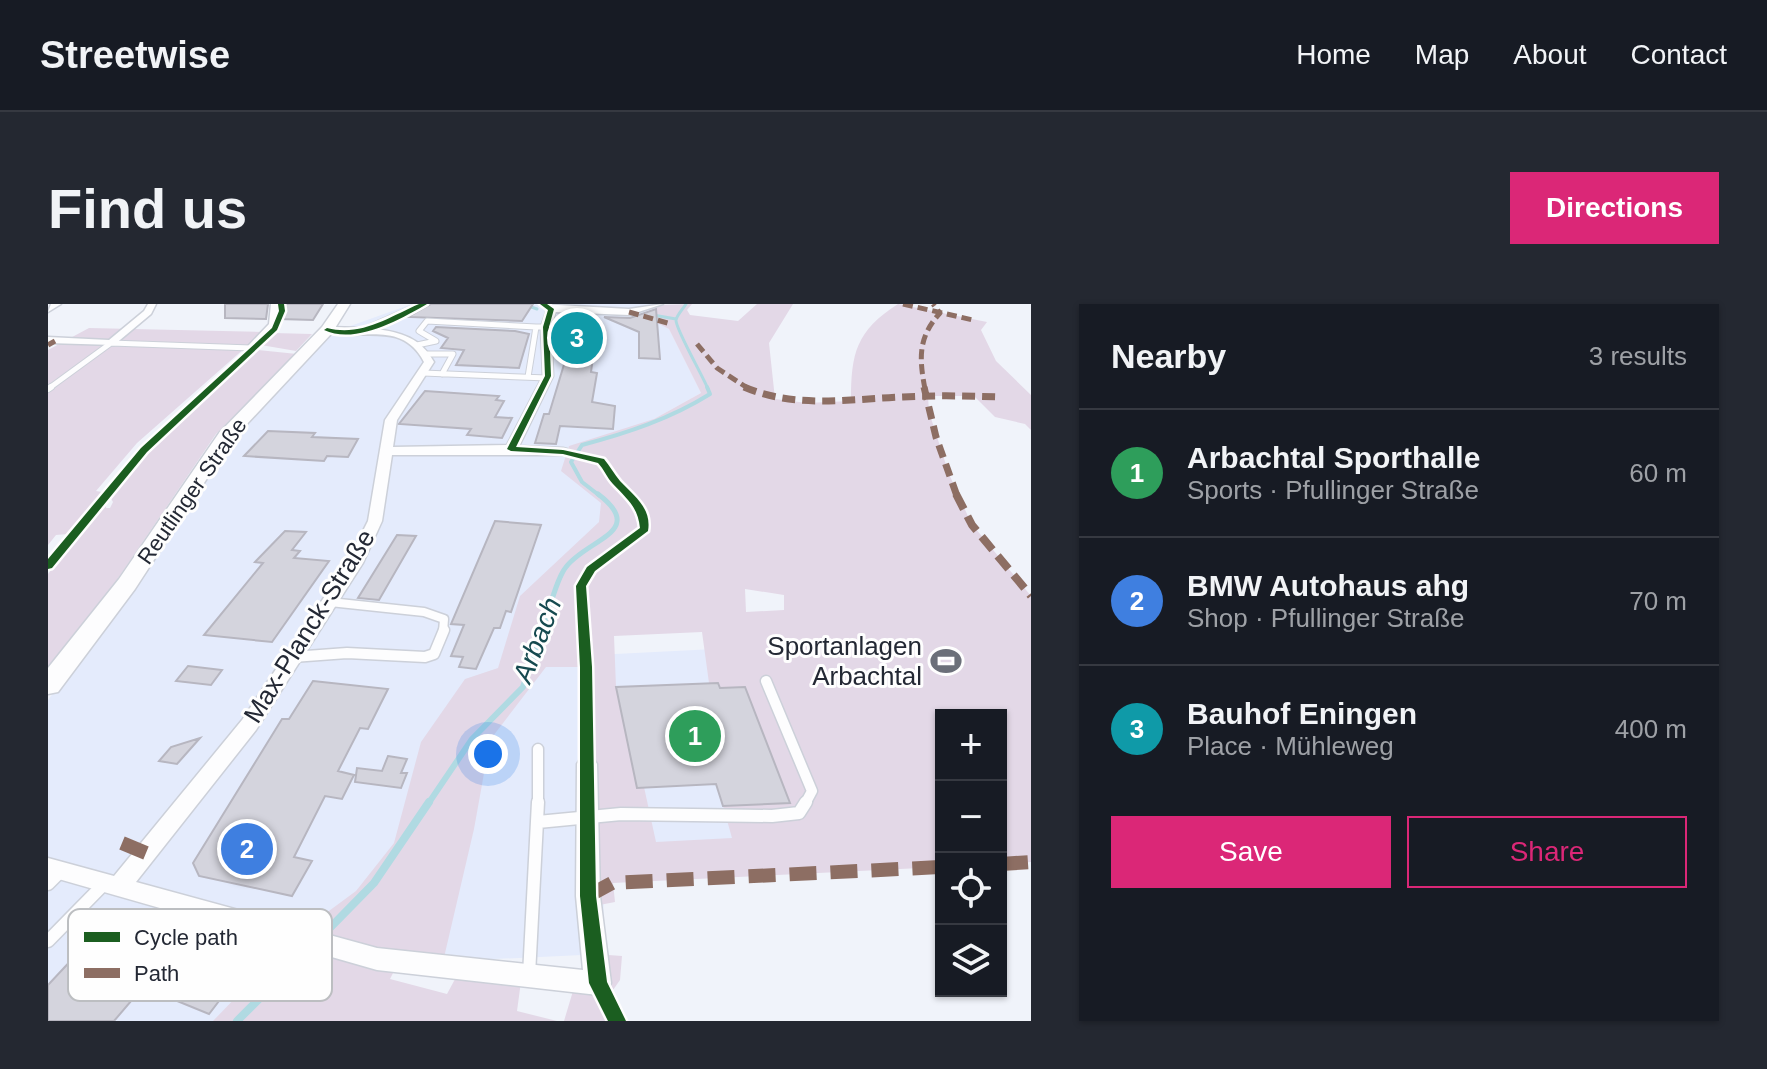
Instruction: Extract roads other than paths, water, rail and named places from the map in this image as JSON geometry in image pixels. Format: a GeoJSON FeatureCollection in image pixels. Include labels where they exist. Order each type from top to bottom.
{"type":"FeatureCollection","features":[{"type":"Feature","properties":{"kind":"main road","name":"Reutlinger Straße"},"geometry":{"type":"LineString","coordinates":[[48,686],[127,584],[225,437],[327,330],[344,304]]}},
{"type":"Feature","properties":{"kind":"street"},"geometry":{"type":"LineString","coordinates":[[48,309],[57,304]]}},
{"type":"Feature","properties":{"kind":"street"},"geometry":{"type":"LineString","coordinates":[[48,340],[111,343],[148,312],[152,304]]}},
{"type":"Feature","properties":{"kind":"street"},"geometry":{"type":"LineString","coordinates":[[251,348],[271,329],[275,304]]}},
{"type":"Feature","properties":{"kind":"street"},"geometry":{"type":"LineString","coordinates":[[315,343],[367,329],[424,304]]}},
{"type":"Feature","properties":{"kind":"street"},"geometry":{"type":"LineString","coordinates":[[511,449],[547,378],[541,327],[551,306],[629,312],[659,304]]}},
{"type":"Feature","properties":{"kind":"street"},"geometry":{"type":"LineString","coordinates":[[327,330],[367,329],[422,350]]}},
{"type":"Feature","properties":{"kind":"street"},"geometry":{"type":"LineString","coordinates":[[327,330],[344,334]]}},
{"type":"Feature","properties":{"kind":"street","name":"Max-Planck-Straße"},"geometry":{"type":"LineString","coordinates":[[113,883],[249,725],[355,563],[375,521],[384,451],[394,412],[429,362],[422,350]]}},
{"type":"Feature","properties":{"kind":"street"},"geometry":{"type":"LineString","coordinates":[[384,451],[511,449],[563,452]]}},
{"type":"Feature","properties":{"kind":"street"},"geometry":{"type":"LineString","coordinates":[[332,946],[377,959],[598,983],[588,896],[587,764]]}},
{"type":"Feature","properties":{"kind":"street"},"geometry":{"type":"LineString","coordinates":[[53,874],[113,883],[202,909]]}},
{"type":"Feature","properties":{"kind":"lane"},"geometry":{"type":"LineString","coordinates":[[422,350],[436,341],[419,331],[427,321],[541,327],[528,377]]}},
{"type":"Feature","properties":{"kind":"lane"},"geometry":{"type":"LineString","coordinates":[[48,389],[111,343],[251,348]]}},
{"type":"Feature","properties":{"kind":"lane"},"geometry":{"type":"LineString","coordinates":[[422,350],[453,354],[442,374]]}},
{"type":"Feature","properties":{"kind":"lane"},"geometry":{"type":"LineString","coordinates":[[423,373],[547,378]]}},
{"type":"Feature","properties":{"kind":"lane"},"geometry":{"type":"LineString","coordinates":[[293,657],[347,653],[425,657],[434,654],[445,626],[444,619],[424,612],[330,602]]}},
{"type":"Feature","properties":{"kind":"lane"},"geometry":{"type":"LineString","coordinates":[[538,822],[621,814],[772,816],[799,813],[812,791],[766,681]]}},
{"type":"Feature","properties":{"kind":"lane"},"geometry":{"type":"LineString","coordinates":[[529,975],[538,822],[538,749]]}},
{"type":"Feature","properties":{"kind":"lane","name":"Max-Planck-Straße"},"geometry":{"type":"LineString","coordinates":[[84,909],[113,883]]}},
{"type":"Feature","properties":{"kind":"lane","name":"Max-Planck-Straße"},"geometry":{"type":"LineString","coordinates":[[48,941],[68,923]]}},
{"type":"Feature","properties":{"kind":"waterway"},"geometry":{"type":"LineString","coordinates":[[523,304],[537,309]]}},
{"type":"Feature","properties":{"kind":"waterway","name":"Arbach"},"geometry":{"type":"LineString","coordinates":[[686,304],[676,320],[677,325],[707,387]]}},
{"type":"Feature","properties":{"kind":"waterway"},"geometry":{"type":"LineString","coordinates":[[653,315],[676,319]]}},
{"type":"Feature","properties":{"kind":"waterway","name":"Arbach"},"geometry":{"type":"LineString","coordinates":[[600,496],[582,482],[571,462],[582,445],[664,418],[710,394],[707,387]]}},
{"type":"Feature","properties":{"kind":"waterway","name":"Arbach"},"geometry":{"type":"LineString","coordinates":[[542,632],[566,567],[615,526],[617,518],[612,507],[598,494]]}},
{"type":"Feature","properties":{"kind":"waterway","name":"Arbach"},"geometry":{"type":"LineString","coordinates":[[428,804],[472,739],[523,687],[543,630]]}},
{"type":"Feature","properties":{"kind":"waterway","name":"Arbach"},"geometry":{"type":"LineString","coordinates":[[332,926],[374,883],[429,802]]}},
{"type":"Feature","properties":{"kind":"waterway","name":"Arbach"},"geometry":{"type":"LineString","coordinates":[[237,1021],[257,1001]]}},
{"type":"Feature","properties":{"kind":"place","name":"Bauhof Eningen"},"geometry":{"type":"Point","coordinates":[577,338]}},
{"type":"Feature","properties":{"kind":"place","name":"Sportanlagen Arbachtal"},"geometry":{"type":"Point","coordinates":[946,661]}},
{"type":"Feature","properties":{"kind":"place","name":"Arbachtal Sporthalle"},"geometry":{"type":"Point","coordinates":[695,736]}},
{"type":"Feature","properties":{"kind":"place","name":"BMW Autohaus ahg"},"geometry":{"type":"Point","coordinates":[247,849]}}]}
